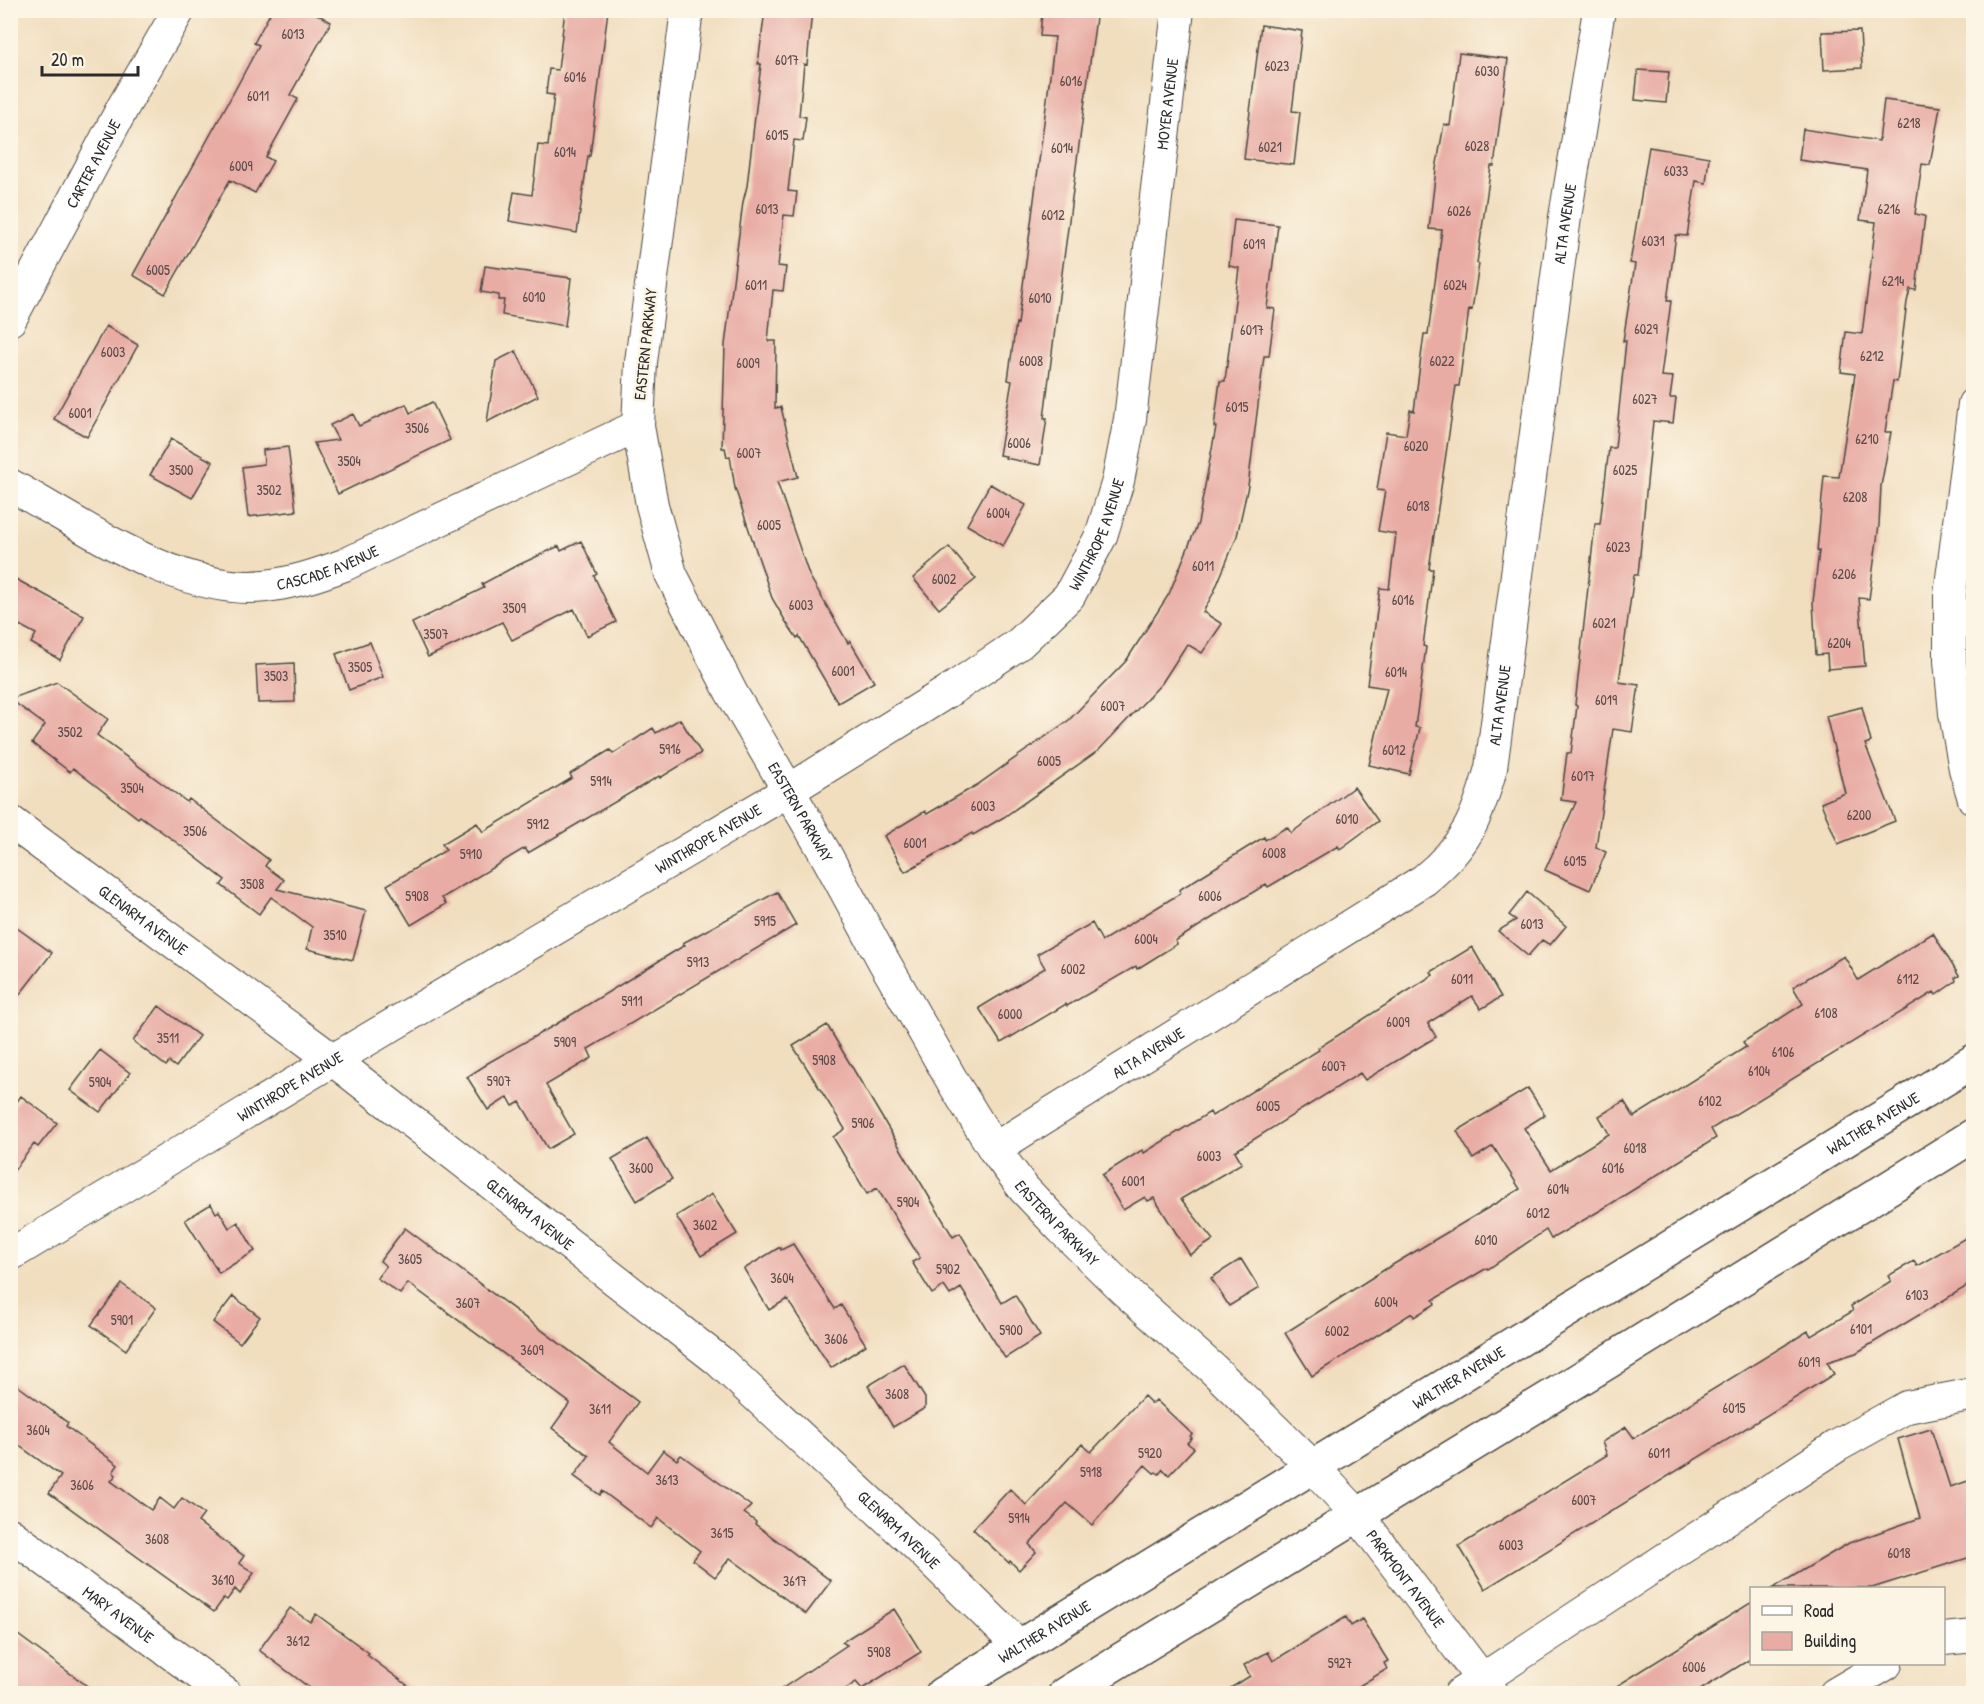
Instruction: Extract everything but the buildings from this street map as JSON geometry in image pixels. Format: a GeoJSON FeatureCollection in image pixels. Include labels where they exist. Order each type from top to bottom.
{"type":"FeatureCollection","features":[{"type":"Feature","properties":{"kind":"main road","name":"WALTHER AVENUE"},"geometry":{"type":"LineString","coordinates":[[942,1694],[1974,1061]]}},
{"type":"Feature","properties":{"kind":"main road"},"geometry":{"type":"LineString","coordinates":[[1065,1694],[1974,1135]]}},
{"type":"Feature","properties":{"kind":"street","name":"CARTER AVENUE"},"geometry":{"type":"LineString","coordinates":[[10,320],[123,107],[179,10]]}},
{"type":"Feature","properties":{"kind":"street","name":"EASTERN PARKWAY"},"geometry":{"type":"LineString","coordinates":[[687,10],[641,362],[638,426],[651,505],[670,574],[731,692],[954,1084],[994,1149],[1024,1189],[1063,1230],[1124,1290],[1214,1370],[1313,1467]]}},
{"type":"Feature","properties":{"kind":"street","name":"MOYER AVENUE"},"geometry":{"type":"LineString","coordinates":[[1155,198],[1178,10]]}},
{"type":"Feature","properties":{"kind":"street","name":"ALTA AVENUE"},"geometry":{"type":"LineString","coordinates":[[994,1149],[1424,880],[1457,850],[1479,810],[1491,768],[1565,217],[1599,10]]}},
{"type":"Feature","properties":{"kind":"street","name":"WINTHROPE AVENUE"},"geometry":{"type":"LineString","coordinates":[[10,1255],[333,1060],[788,791],[955,687],[1020,643],[1069,596],[1101,536],[1118,481],[1130,419],[1155,198]]}},
{"type":"Feature","properties":{"kind":"street"},"geometry":{"type":"LineString","coordinates":[[1974,404],[1950,594],[1950,661],[1954,713],[1965,769],[1974,799]]}},
{"type":"Feature","properties":{"kind":"street","name":"CASCADE AVENUE"},"geometry":{"type":"LineString","coordinates":[[10,485],[142,559],[186,577],[232,585],[263,586],[308,579],[344,565],[638,426]]}},
{"type":"Feature","properties":{"kind":"street","name":"GLENARM AVENUE"},"geometry":{"type":"LineString","coordinates":[[10,821],[333,1060],[718,1360],[916,1545],[1019,1646]]}},
{"type":"Feature","properties":{"kind":"street"},"geometry":{"type":"LineString","coordinates":[[1479,1689],[1837,1446],[1907,1407],[1974,1394]]}},
{"type":"Feature","properties":{"kind":"street","name":"PARKMONT AVENUE"},"geometry":{"type":"LineString","coordinates":[[1313,1467],[1357,1514],[1479,1689]]}},
{"type":"Feature","properties":{"kind":"street","name":"MARY AVENUE"},"geometry":{"type":"LineString","coordinates":[[10,1534],[226,1694]]}},
{"type":"Feature","properties":{"kind":"street"},"geometry":{"type":"LineString","coordinates":[[1945,1639],[1974,1636]]}},
{"type":"Feature","properties":{"kind":"street"},"geometry":{"type":"LineString","coordinates":[[1835,1694],[1884,1665]]}}]}
